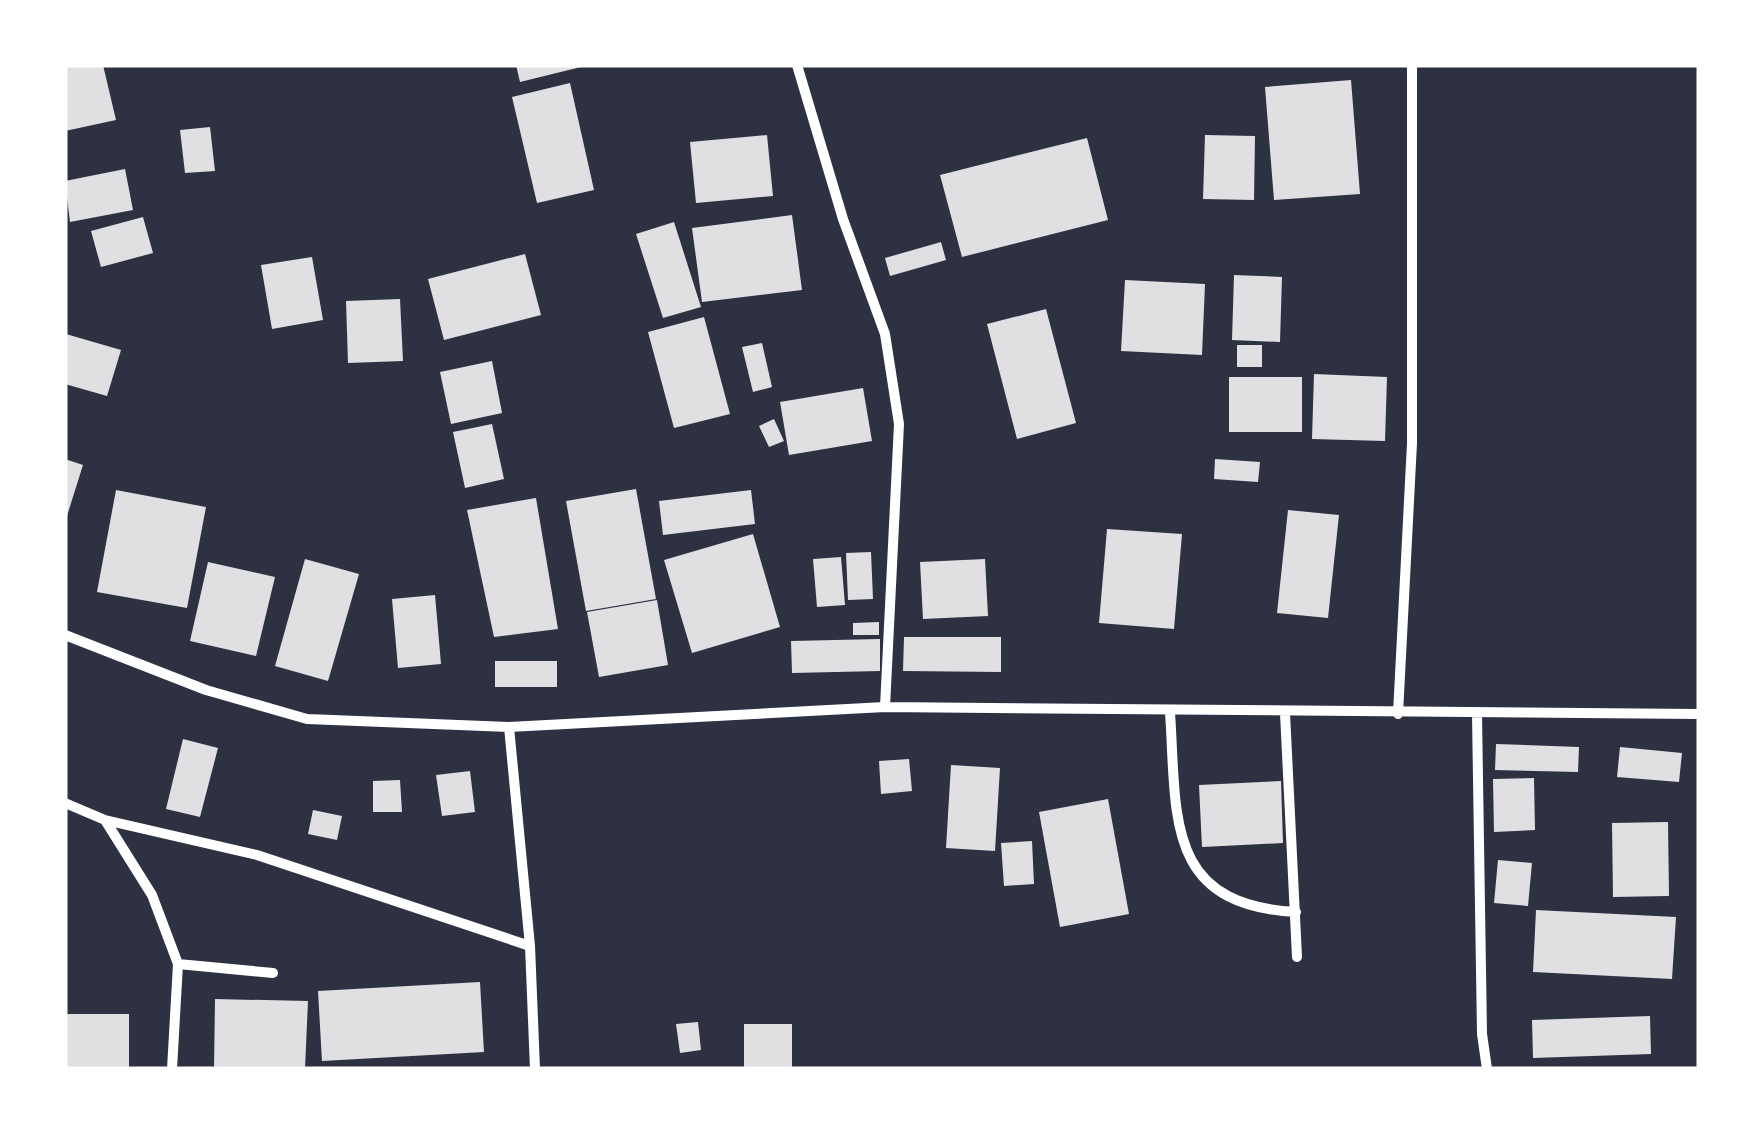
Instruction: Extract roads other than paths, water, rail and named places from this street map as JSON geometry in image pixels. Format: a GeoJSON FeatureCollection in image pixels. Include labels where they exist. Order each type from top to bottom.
{"type":"FeatureCollection","features":[{"type":"Feature","properties":{"kind":"street"},"geometry":{"type":"LineString","coordinates":[[797,65],[843,219],[885,334],[899,424],[885,707]]}},
{"type":"Feature","properties":{"kind":"street"},"geometry":{"type":"LineString","coordinates":[[1398,714],[1412,443],[1412,65]]}},
{"type":"Feature","properties":{"kind":"street"},"geometry":{"type":"LineString","coordinates":[[65,636],[206,690],[307,719],[508,726],[885,707],[1699,714]]}},
{"type":"Feature","properties":{"kind":"street"},"geometry":{"type":"LineString","coordinates":[[1170,712],[1186,855],[1211,888],[1255,910],[1296,912]]}},
{"type":"Feature","properties":{"kind":"street"},"geometry":{"type":"LineString","coordinates":[[1285,713],[1297,957]]}},
{"type":"Feature","properties":{"kind":"street"},"geometry":{"type":"LineString","coordinates":[[1476,714],[1482,1034],[1487,1069]]}},
{"type":"Feature","properties":{"kind":"street"},"geometry":{"type":"LineString","coordinates":[[508,726],[530,946],[535,1069]]}},
{"type":"Feature","properties":{"kind":"street"},"geometry":{"type":"LineString","coordinates":[[65,803],[105,820],[257,855],[530,946]]}},
{"type":"Feature","properties":{"kind":"street"},"geometry":{"type":"LineString","coordinates":[[105,820],[152,895],[178,964],[172,1069]]}},
{"type":"Feature","properties":{"kind":"street"},"geometry":{"type":"LineString","coordinates":[[178,964],[273,973]]}}]}
